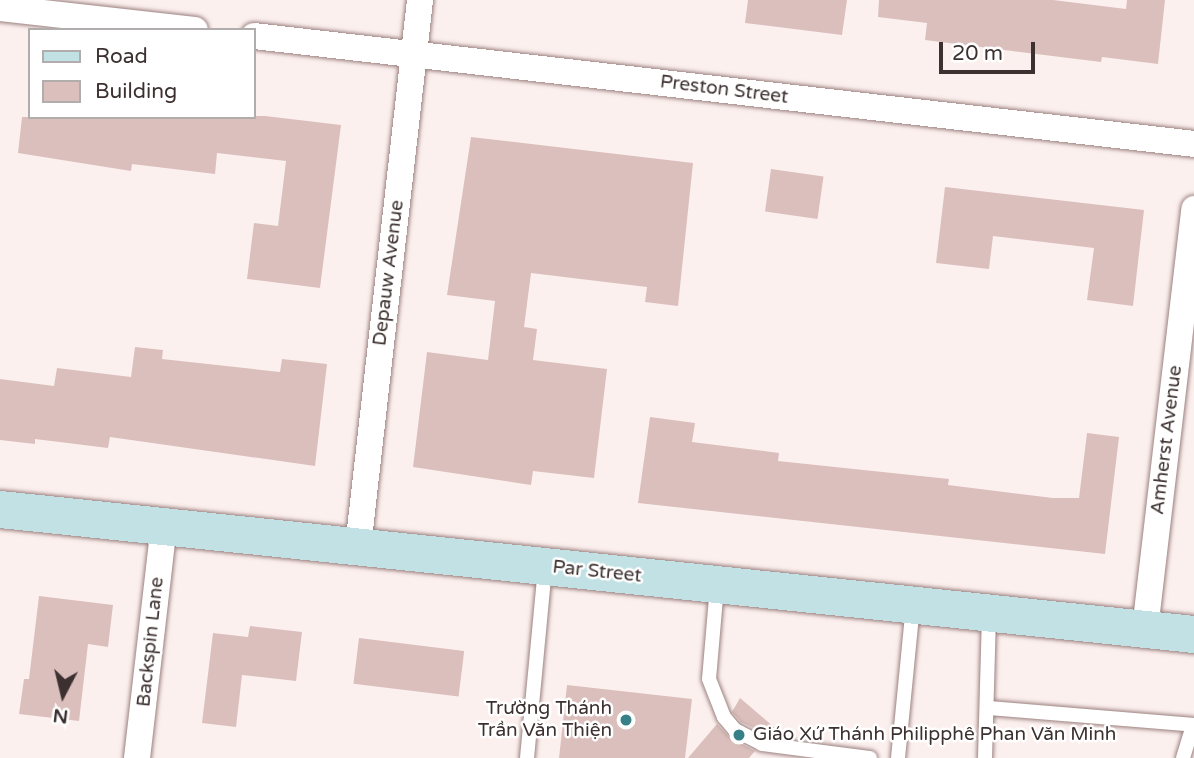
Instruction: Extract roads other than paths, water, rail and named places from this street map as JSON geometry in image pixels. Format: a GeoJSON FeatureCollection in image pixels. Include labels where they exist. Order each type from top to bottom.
{"type":"FeatureCollection","features":[{"type":"Feature","properties":{"kind":"street","name":"Depauw Avenue"},"geometry":{"type":"LineString","coordinates":[[358,547],[420,0]]}},
{"type":"Feature","properties":{"kind":"street"},"geometry":{"type":"LineString","coordinates":[[0,8],[177,28]]}},
{"type":"Feature","properties":{"kind":"street","name":"Preston Street"},"geometry":{"type":"LineString","coordinates":[[256,36],[1194,144]]}},
{"type":"Feature","properties":{"kind":"street","name":"Amherst Avenue"},"geometry":{"type":"LineString","coordinates":[[1144,629],[1194,209]]}},
{"type":"Feature","properties":{"kind":"street","name":"Par Street"},"geometry":{"type":"LineString","coordinates":[[0,509],[1194,634]]}},
{"type":"Feature","properties":{"kind":"street","name":"Backspin Lane"},"geometry":{"type":"LineString","coordinates":[[137,758],[164,526]]}},
{"type":"Feature","properties":{"kind":"lane"},"geometry":{"type":"LineString","coordinates":[[527,758],[545,566]]}},
{"type":"Feature","properties":{"kind":"lane"},"geometry":{"type":"LineString","coordinates":[[717,584],[709,679],[716,706],[735,730],[778,748],[870,758]]}},
{"type":"Feature","properties":{"kind":"lane"},"geometry":{"type":"LineString","coordinates":[[898,758],[913,604]]}},
{"type":"Feature","properties":{"kind":"lane"},"geometry":{"type":"LineString","coordinates":[[985,758],[989,708],[989,612]]}},
{"type":"Feature","properties":{"kind":"lane"},"geometry":{"type":"LineString","coordinates":[[989,708],[1193,727],[1183,758]]}},
{"type":"Feature","properties":{"kind":"place","name":"Trường Thánh Trần Văn Thiện"},"geometry":{"type":"Point","coordinates":[626,720]}},
{"type":"Feature","properties":{"kind":"place","name":"Giáo Xứ Thánh Philipphê Phan Văn Minh"},"geometry":{"type":"Point","coordinates":[739,735]}}]}
